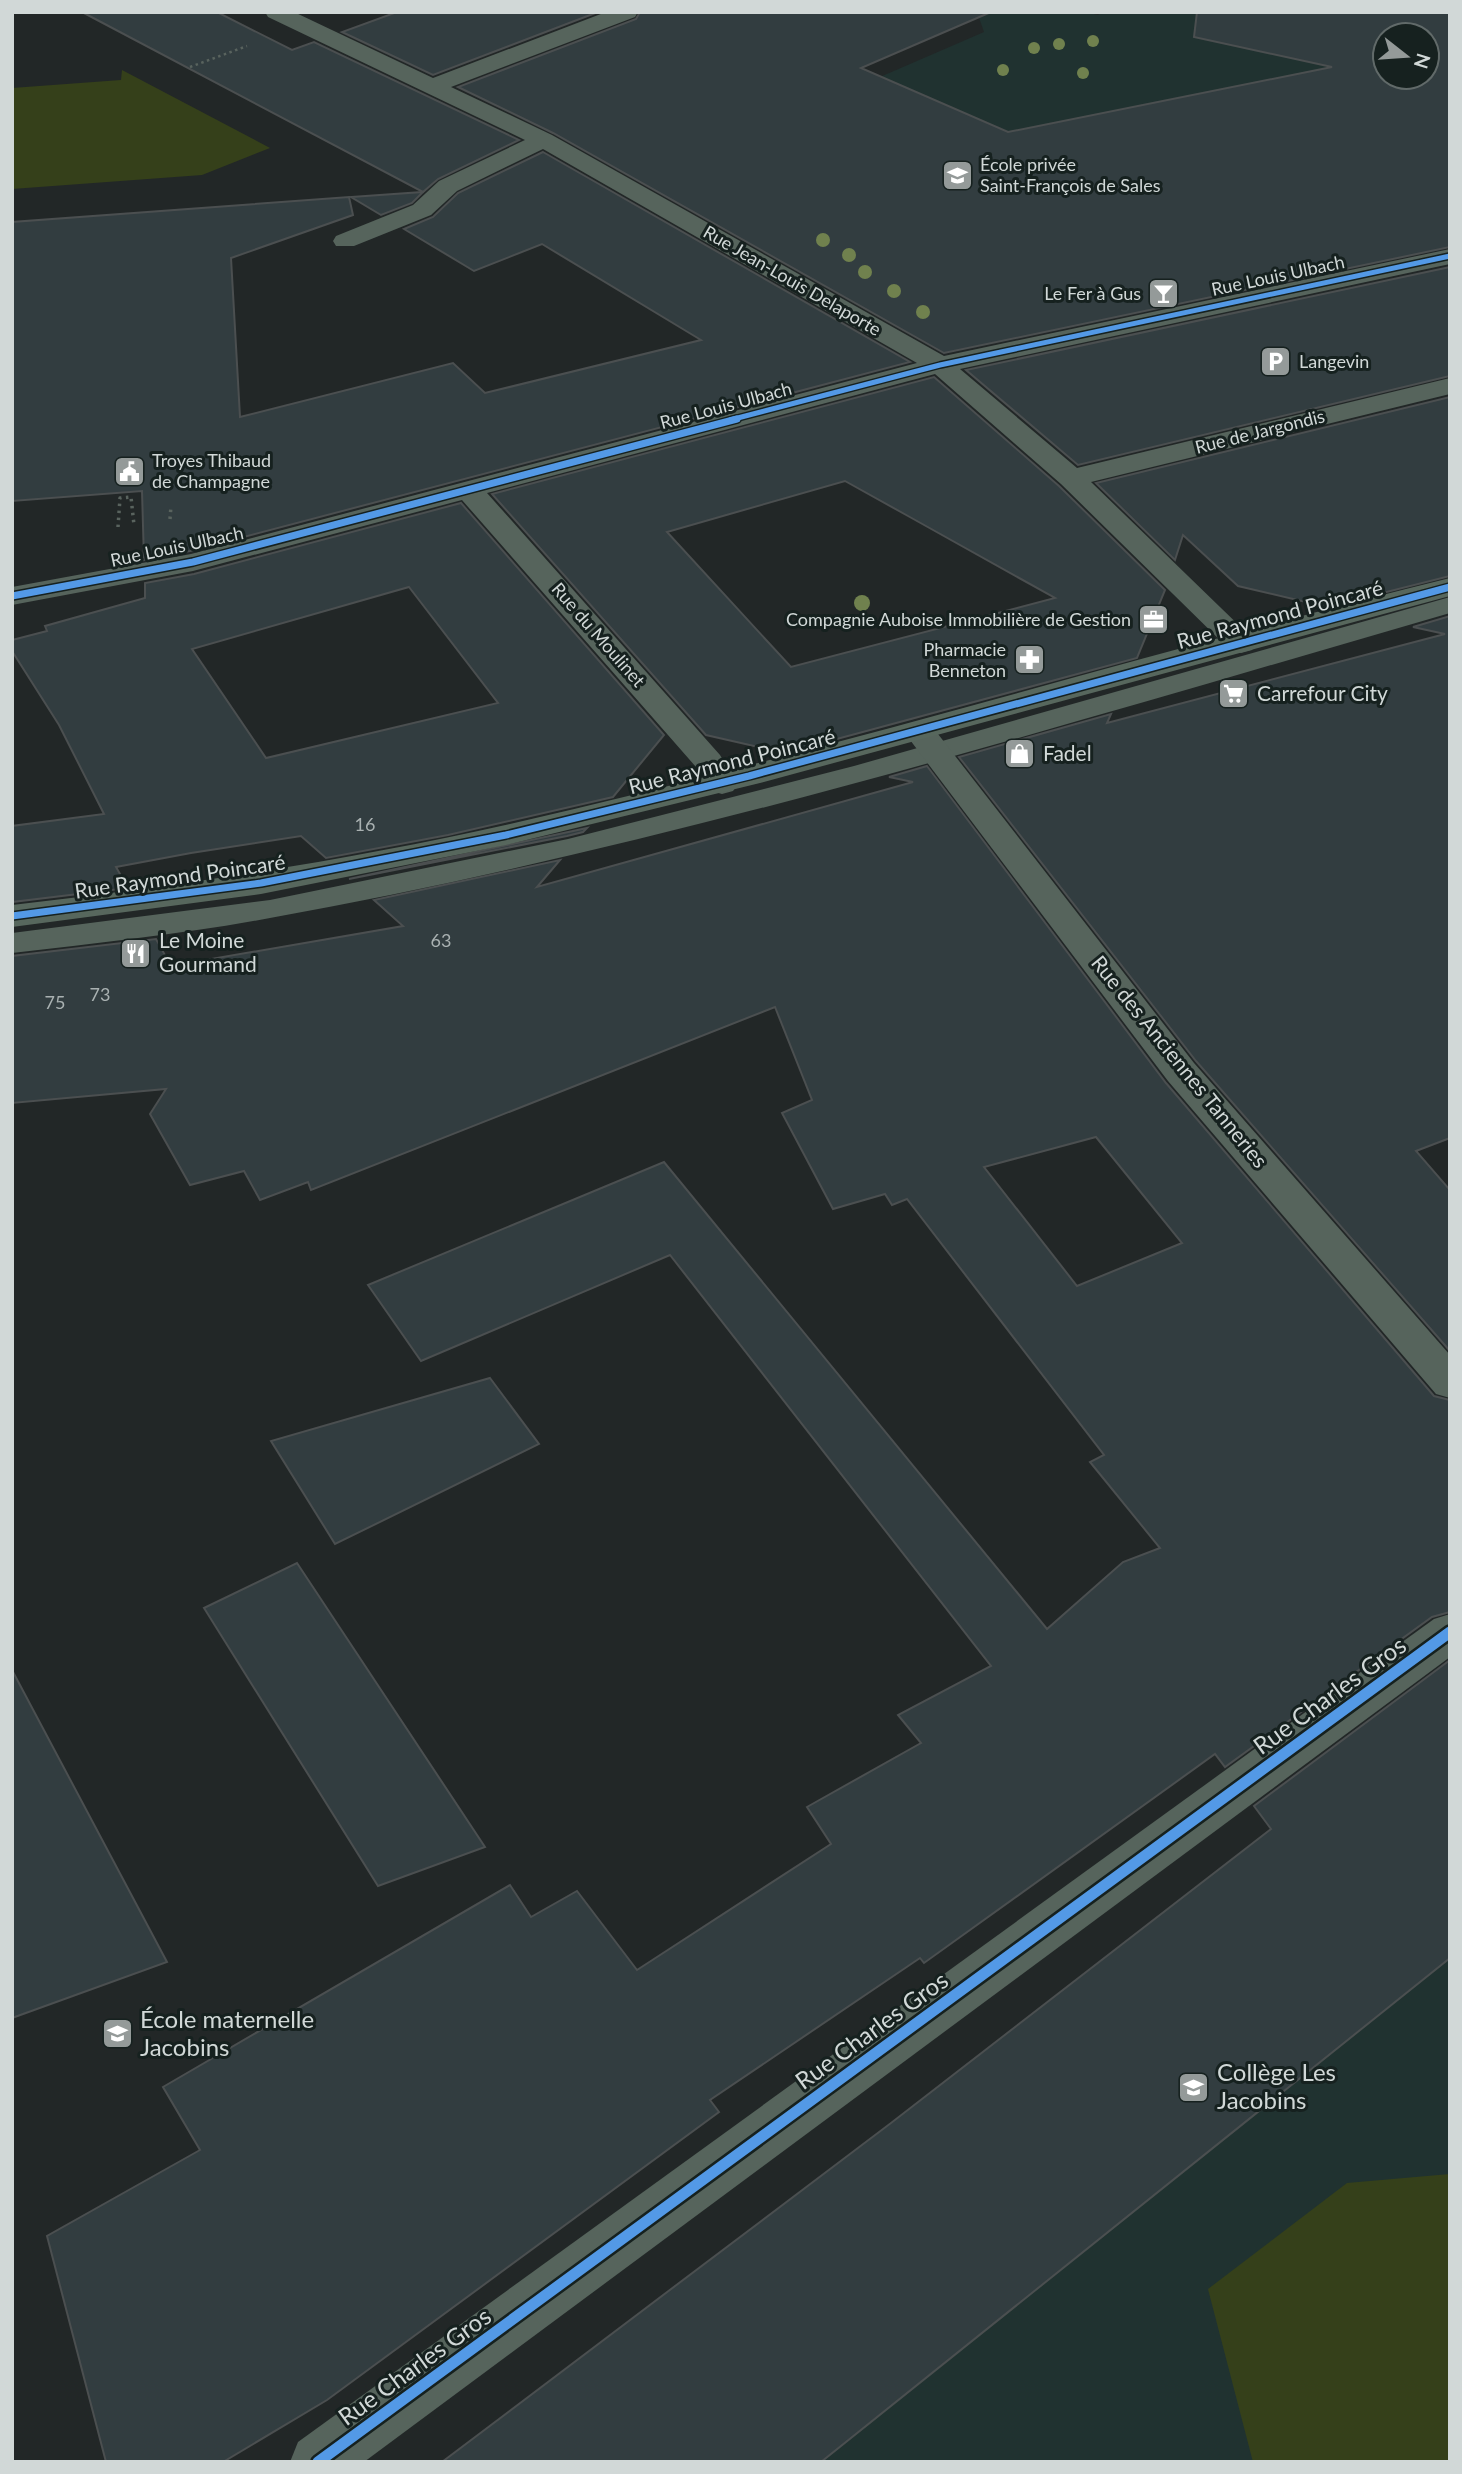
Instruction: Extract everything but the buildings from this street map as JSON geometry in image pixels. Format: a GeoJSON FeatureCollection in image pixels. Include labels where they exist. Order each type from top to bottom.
{"type":"FeatureCollection","features":[{"type":"Feature","properties":{"kind":"street","name":"Rue Jean-Louis Delaporte"},"geometry":{"type":"LineString","coordinates":[[276,12],[544,141],[940,365],[1071,478],[1241,644]]}},
{"type":"Feature","properties":{"kind":"street"},"geometry":{"type":"LineString","coordinates":[[430,87],[627,12]]}},
{"type":"Feature","properties":{"kind":"street"},"geometry":{"type":"LineString","coordinates":[[345,241],[422,210],[448,186],[544,141]]}},
{"type":"Feature","properties":{"kind":"street","name":"Rue Louis Ulbach"},"geometry":{"type":"LineString","coordinates":[[12,596],[193,562],[940,365],[1450,256]]}},
{"type":"Feature","properties":{"kind":"street","name":"Rue de Jargondis"},"geometry":{"type":"LineString","coordinates":[[1071,478],[1450,386]]}},
{"type":"Feature","properties":{"kind":"street","name":"Rue du Moulinet"},"geometry":{"type":"LineString","coordinates":[[469,490],[709,762],[722,784]]}},
{"type":"Feature","properties":{"kind":"street","name":"Rue Raymond Poincaré"},"geometry":{"type":"LineString","coordinates":[[12,916],[141,903],[291,880],[482,842],[722,784],[928,741],[1241,644],[1450,587]]}},
{"type":"Feature","properties":{"kind":"street","name":"Rue des Anciennes Tanneries"},"geometry":{"type":"LineString","coordinates":[[928,741],[1181,1072],[1450,1383]]}},
{"type":"Feature","properties":{"kind":"street","name":"Rue Charles Gros"},"geometry":{"type":"LineString","coordinates":[[318,2462],[1450,1632]]}},
{"type":"Feature","properties":{"kind":"lane","name":"Rue Raymond Poincaré"},"geometry":{"type":"LineString","coordinates":[[12,943],[141,929],[362,893],[662,826],[928,741],[1450,605]]}},
{"type":"Feature","properties":{"kind":"path"},"geometry":{"type":"LineString","coordinates":[[190,67],[250,45]]}},
{"type":"Feature","properties":{"kind":"path"},"geometry":{"type":"LineString","coordinates":[[118,527],[120,498],[131,497],[132,525]]}},
{"type":"Feature","properties":{"kind":"path"},"geometry":{"type":"LineString","coordinates":[[169,521],[171,506]]}},
{"type":"Feature","properties":{"kind":"shaded area"},"geometry":{"type":"Polygon","coordinates":[[[977,12],[1085,12],[1098,15],[1102,12],[1332,12],[1371,29],[1371,91],[1436,91],[1450,114],[667,151],[843,93],[984,32],[977,12]]]}},
{"type":"Feature","properties":{"kind":"shaded area","name":"Collège Les Jacobins"},"geometry":{"type":"Polygon","coordinates":[[[1450,1696],[1450,2462],[442,2462],[891,2123],[1450,1696]]]}},
{"type":"Feature","properties":{"kind":"green space"},"geometry":{"type":"Polygon","coordinates":[[[122,70],[270,148],[202,175],[12,189],[12,88],[121,80],[122,70]]]}},
{"type":"Feature","properties":{"kind":"green space"},"geometry":{"type":"Polygon","coordinates":[[[1450,2174],[1450,2462],[1253,2462],[1208,2289],[1347,2183],[1450,2174]]]}},
{"type":"Feature","properties":{"kind":"cycle path"},"geometry":{"type":"LineString","coordinates":[[12,596],[193,562],[940,365],[1450,256]]}},
{"type":"Feature","properties":{"kind":"cycle path"},"geometry":{"type":"LineString","coordinates":[[12,916],[137,902],[261,883],[506,835],[749,776],[1450,587]]}},
{"type":"Feature","properties":{"kind":"cycle path"},"geometry":{"type":"LineString","coordinates":[[318,2462],[1450,1632]]}},
{"type":"Feature","properties":{"kind":"place","name":"École privée Saint-François de Sales"},"geometry":{"type":"Point","coordinates":[957,175]}},
{"type":"Feature","properties":{"kind":"place","name":"Le Fer à Gus"},"geometry":{"type":"Point","coordinates":[1164,294]}},
{"type":"Feature","properties":{"kind":"place","name":"Langevin"},"geometry":{"type":"Point","coordinates":[1276,362]}},
{"type":"Feature","properties":{"kind":"place","name":"Troyes Thibaud de Champagne"},"geometry":{"type":"Point","coordinates":[129,471]}},
{"type":"Feature","properties":{"kind":"place","name":"Compagnie Auboise Immobilière de Gestion"},"geometry":{"type":"Point","coordinates":[1154,620]}},
{"type":"Feature","properties":{"kind":"place","name":"Pharmacie Benneton"},"geometry":{"type":"Point","coordinates":[1029,660]}},
{"type":"Feature","properties":{"kind":"place","name":"Carrefour City"},"geometry":{"type":"Point","coordinates":[1234,694]}},
{"type":"Feature","properties":{"kind":"place","name":"Fadel"},"geometry":{"type":"Point","coordinates":[1020,754]}},
{"type":"Feature","properties":{"kind":"place","name":"Le Moine Gourmand"},"geometry":{"type":"Point","coordinates":[136,953]}},
{"type":"Feature","properties":{"kind":"place","name":"École maternelle Jacobins"},"geometry":{"type":"Point","coordinates":[117,2034]}},
{"type":"Feature","properties":{"kind":"place","name":"Collège Les Jacobins"},"geometry":{"type":"Point","coordinates":[1194,2087]}}]}
